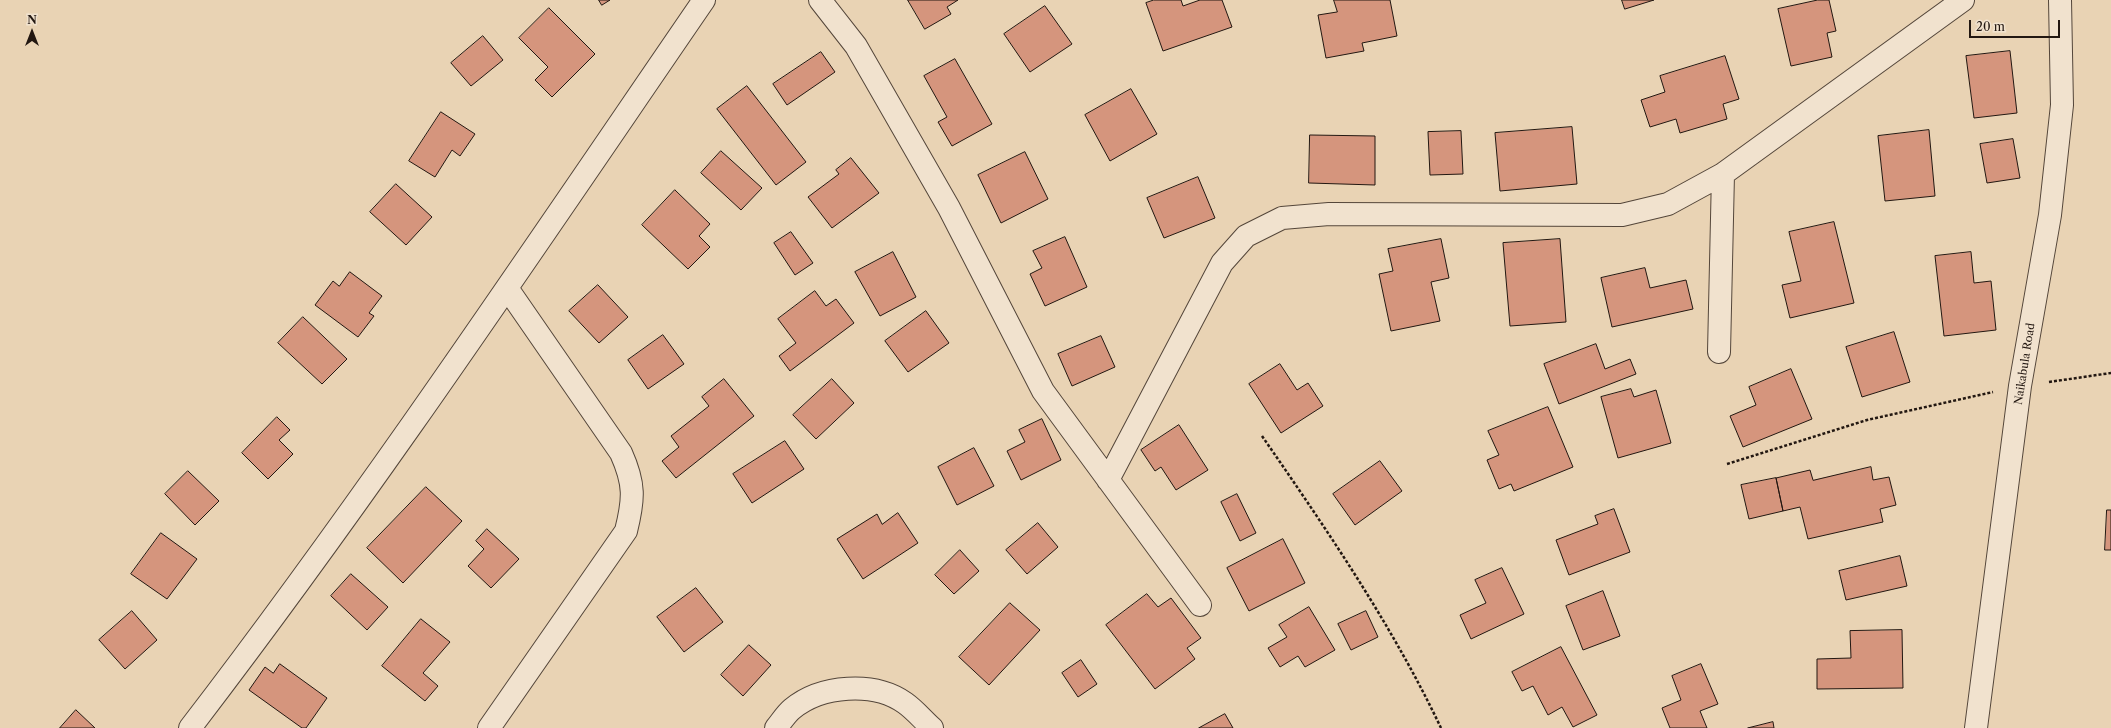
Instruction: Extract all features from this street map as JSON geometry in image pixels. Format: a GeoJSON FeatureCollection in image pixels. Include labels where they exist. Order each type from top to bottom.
{"type":"FeatureCollection","features":[{"type":"Feature","properties":{"kind":"street"},"geometry":{"type":"LineString","coordinates":[[190,728],[265,630],[507,288],[704,0]]}},
{"type":"Feature","properties":{"kind":"street"},"geometry":{"type":"LineString","coordinates":[[820,0],[856,46],[941,195],[1042,391],[1200,605]]}},
{"type":"Feature","properties":{"kind":"street"},"geometry":{"type":"LineString","coordinates":[[1108,480],[1222,263],[1246,236],[1282,218],[1329,214],[1622,214],[1668,204],[1722,174],[1962,0]]}},
{"type":"Feature","properties":{"kind":"street","name":"Naikabula Road"},"geometry":{"type":"LineString","coordinates":[[1976,728],[2020,386],[2050,214],[2062,105],[2060,0]]}},
{"type":"Feature","properties":{"kind":"street"},"geometry":{"type":"LineString","coordinates":[[1719,352],[1722,174]]}},
{"type":"Feature","properties":{"kind":"street"},"geometry":{"type":"LineString","coordinates":[[489,728],[626,531],[632,504],[630,474],[621,453],[507,288]]}},
{"type":"Feature","properties":{"kind":"street"},"geometry":{"type":"LineString","coordinates":[[776,728],[792,709],[809,699],[827,692],[847,689],[867,690],[892,697],[905,703],[932,728]]}},
{"type":"Feature","properties":{"kind":"path"},"geometry":{"type":"LineString","coordinates":[[1727,464],[1867,420],[2020,386],[2111,373]]}},
{"type":"Feature","properties":{"kind":"path"},"geometry":{"type":"LineString","coordinates":[[1262,436],[1336,542],[1420,684],[1441,728]]}},
{"type":"Feature","properties":{"kind":"building"},"geometry":{"type":"Polygon","coordinates":[[[599,0],[610,0],[602,5],[599,0]]]}},
{"type":"Feature","properties":{"kind":"building"},"geometry":{"type":"Polygon","coordinates":[[[908,0],[958,0],[947,7],[951,14],[925,29],[908,0]]]}},
{"type":"Feature","properties":{"kind":"building"},"geometry":{"type":"Polygon","coordinates":[[[1154,0],[1181,0],[1183,6],[1200,0],[1222,0],[1232,27],[1163,51],[1146,3],[1154,0]]]}},
{"type":"Feature","properties":{"kind":"building"},"geometry":{"type":"Polygon","coordinates":[[[1334,0],[1390,0],[1397,36],[1362,43],[1364,51],[1326,58],[1318,15],[1337,12],[1334,0]]]}},
{"type":"Feature","properties":{"kind":"building"},"geometry":{"type":"Polygon","coordinates":[[[1622,0],[1654,0],[1625,9],[1622,0]]]}},
{"type":"Feature","properties":{"kind":"building"},"geometry":{"type":"Polygon","coordinates":[[[1818,0],[1829,0],[1836,31],[1827,33],[1832,57],[1791,66],[1778,9],[1818,0]]]}},
{"type":"Feature","properties":{"kind":"building"},"geometry":{"type":"Polygon","coordinates":[[[1045,6],[1072,44],[1030,72],[1004,34],[1045,6]]]}},
{"type":"Feature","properties":{"kind":"building"},"geometry":{"type":"Polygon","coordinates":[[[549,8],[595,54],[552,97],[535,80],[548,67],[519,38],[549,8]]]}},
{"type":"Feature","properties":{"kind":"building"},"geometry":{"type":"Polygon","coordinates":[[[483,36],[503,60],[471,86],[451,63],[483,36]]]}},
{"type":"Feature","properties":{"kind":"building"},"geometry":{"type":"Polygon","coordinates":[[[2010,51],[2017,113],[1974,118],[1966,56],[2010,51]]]}},
{"type":"Feature","properties":{"kind":"building"},"geometry":{"type":"Polygon","coordinates":[[[821,52],[835,72],[787,105],[773,84],[821,52]]]}},
{"type":"Feature","properties":{"kind":"building"},"geometry":{"type":"Polygon","coordinates":[[[1725,56],[1739,99],[1723,104],[1727,119],[1680,133],[1676,119],[1650,127],[1641,100],[1665,92],[1660,76],[1725,56]]]}},
{"type":"Feature","properties":{"kind":"building"},"geometry":{"type":"Polygon","coordinates":[[[955,59],[992,124],[952,146],[938,122],[947,117],[924,76],[955,59]]]}},
{"type":"Feature","properties":{"kind":"building"},"geometry":{"type":"Polygon","coordinates":[[[747,86],[806,162],[776,185],[717,109],[747,86]]]}},
{"type":"Feature","properties":{"kind":"building"},"geometry":{"type":"Polygon","coordinates":[[[1131,89],[1157,134],[1110,161],[1085,115],[1131,89]]]}},
{"type":"Feature","properties":{"kind":"building"},"geometry":{"type":"Polygon","coordinates":[[[441,112],[475,134],[460,156],[452,150],[435,177],[409,161],[441,112]]]}},
{"type":"Feature","properties":{"kind":"building"},"geometry":{"type":"Polygon","coordinates":[[[1572,127],[1577,184],[1500,191],[1495,133],[1572,127]]]}},
{"type":"Feature","properties":{"kind":"building"},"geometry":{"type":"Polygon","coordinates":[[[1929,130],[1935,196],[1885,201],[1878,136],[1929,130]]]}},
{"type":"Feature","properties":{"kind":"building"},"geometry":{"type":"Polygon","coordinates":[[[1461,131],[1463,174],[1430,175],[1428,132],[1461,131]]]}},
{"type":"Feature","properties":{"kind":"building"},"geometry":{"type":"Polygon","coordinates":[[[1310,135],[1375,136],[1375,185],[1309,183],[1310,135]]]}},
{"type":"Feature","properties":{"kind":"building"},"geometry":{"type":"Polygon","coordinates":[[[2013,139],[2020,178],[1987,183],[1980,144],[2013,139]]]}},
{"type":"Feature","properties":{"kind":"building"},"geometry":{"type":"Polygon","coordinates":[[[721,151],[762,188],[741,210],[701,173],[721,151]]]}},
{"type":"Feature","properties":{"kind":"building"},"geometry":{"type":"Polygon","coordinates":[[[1025,152],[1048,199],[1001,223],[978,175],[1025,152]]]}},
{"type":"Feature","properties":{"kind":"building"},"geometry":{"type":"Polygon","coordinates":[[[851,158],[879,193],[832,228],[808,197],[839,174],[836,170],[851,158]]]}},
{"type":"Feature","properties":{"kind":"building"},"geometry":{"type":"Polygon","coordinates":[[[1198,177],[1215,218],[1164,238],[1147,198],[1198,177]]]}},
{"type":"Feature","properties":{"kind":"building"},"geometry":{"type":"Polygon","coordinates":[[[396,184],[432,217],[406,245],[370,212],[396,184]]]}},
{"type":"Feature","properties":{"kind":"building"},"geometry":{"type":"Polygon","coordinates":[[[675,190],[710,224],[699,236],[710,247],[688,269],[642,225],[675,190]]]}},
{"type":"Feature","properties":{"kind":"building"},"geometry":{"type":"Polygon","coordinates":[[[1834,222],[1854,303],[1790,318],[1782,285],[1801,281],[1789,232],[1834,222]]]}},
{"type":"Feature","properties":{"kind":"building"},"geometry":{"type":"Polygon","coordinates":[[[791,232],[813,263],[795,275],[774,243],[791,232]]]}},
{"type":"Feature","properties":{"kind":"building"},"geometry":{"type":"Polygon","coordinates":[[[1065,237],[1087,287],[1045,306],[1030,274],[1042,268],[1033,251],[1065,237]]]}},
{"type":"Feature","properties":{"kind":"building"},"geometry":{"type":"Polygon","coordinates":[[[1441,239],[1449,278],[1431,282],[1440,321],[1391,331],[1379,274],[1393,271],[1388,249],[1441,239]]]}},
{"type":"Feature","properties":{"kind":"building"},"geometry":{"type":"Polygon","coordinates":[[[1560,239],[1566,322],[1510,326],[1503,243],[1560,239]]]}},
{"type":"Feature","properties":{"kind":"building"},"geometry":{"type":"Polygon","coordinates":[[[893,252],[916,297],[880,316],[855,272],[893,252]]]}},
{"type":"Feature","properties":{"kind":"building"},"geometry":{"type":"Polygon","coordinates":[[[1971,252],[1974,283],[1991,281],[1996,330],[1944,336],[1935,256],[1971,252]]]}},
{"type":"Feature","properties":{"kind":"building"},"geometry":{"type":"Polygon","coordinates":[[[1645,268],[1650,288],[1686,280],[1693,309],[1612,327],[1601,278],[1645,268]]]}},
{"type":"Feature","properties":{"kind":"building"},"geometry":{"type":"Polygon","coordinates":[[[350,272],[382,296],[369,313],[374,316],[358,337],[315,305],[333,281],[339,286],[350,272]]]}},
{"type":"Feature","properties":{"kind":"building"},"geometry":{"type":"Polygon","coordinates":[[[598,285],[628,317],[599,343],[569,311],[598,285]]]}},
{"type":"Feature","properties":{"kind":"building"},"geometry":{"type":"Polygon","coordinates":[[[815,291],[826,306],[836,299],[854,323],[790,371],[779,356],[796,343],[778,319],[815,291]]]}},
{"type":"Feature","properties":{"kind":"building"},"geometry":{"type":"Polygon","coordinates":[[[926,311],[949,343],[908,372],[885,341],[926,311]]]}},
{"type":"Feature","properties":{"kind":"building"},"geometry":{"type":"Polygon","coordinates":[[[303,317],[347,359],[322,384],[278,343],[303,317]]]}},
{"type":"Feature","properties":{"kind":"building"},"geometry":{"type":"Polygon","coordinates":[[[1894,332],[1910,382],[1862,397],[1846,347],[1894,332]]]}},
{"type":"Feature","properties":{"kind":"building"},"geometry":{"type":"Polygon","coordinates":[[[663,335],[684,364],[648,389],[628,360],[663,335]]]}},
{"type":"Feature","properties":{"kind":"building"},"geometry":{"type":"Polygon","coordinates":[[[1101,336],[1115,367],[1072,386],[1058,354],[1101,336]]]}},
{"type":"Feature","properties":{"kind":"building"},"geometry":{"type":"Polygon","coordinates":[[[1596,344],[1605,369],[1630,359],[1636,374],[1559,404],[1544,364],[1596,344]]]}},
{"type":"Feature","properties":{"kind":"building"},"geometry":{"type":"Polygon","coordinates":[[[1280,364],[1297,390],[1308,383],[1323,406],[1281,433],[1249,384],[1280,364]]]}},
{"type":"Feature","properties":{"kind":"building"},"geometry":{"type":"Polygon","coordinates":[[[1791,369],[1812,419],[1743,447],[1730,416],[1756,405],[1749,387],[1791,369]]]}},
{"type":"Feature","properties":{"kind":"building"},"geometry":{"type":"Polygon","coordinates":[[[724,379],[754,416],[676,478],[662,461],[679,447],[671,436],[709,406],[702,397],[724,379]]]}},
{"type":"Feature","properties":{"kind":"building"},"geometry":{"type":"Polygon","coordinates":[[[832,379],[854,403],[816,439],[793,415],[832,379]]]}},
{"type":"Feature","properties":{"kind":"building"},"geometry":{"type":"Polygon","coordinates":[[[1631,389],[1634,397],[1656,390],[1671,443],[1618,458],[1601,397],[1631,389]]]}},
{"type":"Feature","properties":{"kind":"building"},"geometry":{"type":"Polygon","coordinates":[[[1548,407],[1573,467],[1514,491],[1511,484],[1499,489],[1487,460],[1499,455],[1488,431],[1548,407]]]}},
{"type":"Feature","properties":{"kind":"building"},"geometry":{"type":"Polygon","coordinates":[[[277,417],[290,430],[279,440],[293,454],[268,479],[242,453],[277,417]]]}},
{"type":"Feature","properties":{"kind":"building"},"geometry":{"type":"Polygon","coordinates":[[[1042,419],[1061,460],[1021,480],[1007,451],[1025,442],[1019,430],[1042,419]]]}},
{"type":"Feature","properties":{"kind":"building"},"geometry":{"type":"Polygon","coordinates":[[[1179,425],[1208,470],[1176,490],[1161,467],[1155,471],[1141,450],[1179,425]]]}},
{"type":"Feature","properties":{"kind":"building"},"geometry":{"type":"Polygon","coordinates":[[[785,441],[804,469],[752,503],[733,474],[785,441]]]}},
{"type":"Feature","properties":{"kind":"building"},"geometry":{"type":"Polygon","coordinates":[[[974,448],[994,486],[957,505],[938,467],[974,448]]]}},
{"type":"Feature","properties":{"kind":"building"},"geometry":{"type":"Polygon","coordinates":[[[1380,461],[1402,491],[1355,525],[1333,494],[1380,461]]]}},
{"type":"Feature","properties":{"kind":"building"},"geometry":{"type":"Polygon","coordinates":[[[1871,467],[1873,480],[1889,477],[1896,505],[1880,509],[1883,522],[1808,539],[1800,507],[1783,511],[1776,478],[1810,470],[1813,480],[1871,467]]]}},
{"type":"Feature","properties":{"kind":"building"},"geometry":{"type":"Polygon","coordinates":[[[188,471],[219,501],[195,525],[165,494],[188,471]]]}},
{"type":"Feature","properties":{"kind":"building"},"geometry":{"type":"Polygon","coordinates":[[[1776,478],[1783,511],[1749,519],[1741,485],[1776,478]]]}},
{"type":"Feature","properties":{"kind":"building"},"geometry":{"type":"Polygon","coordinates":[[[426,487],[462,521],[403,583],[367,548],[426,487]]]}},
{"type":"Feature","properties":{"kind":"building"},"geometry":{"type":"Polygon","coordinates":[[[1237,494],[1256,533],[1240,541],[1221,502],[1237,494]]]}},
{"type":"Feature","properties":{"kind":"building"},"geometry":{"type":"Polygon","coordinates":[[[1614,509],[1630,552],[1569,575],[1556,540],[1598,524],[1595,516],[1614,509]]]}},
{"type":"Feature","properties":{"kind":"building"},"geometry":{"type":"Polygon","coordinates":[[[2107,510],[2111,510],[2111,550],[2105,550],[2107,510]]]}},
{"type":"Feature","properties":{"kind":"building"},"geometry":{"type":"Polygon","coordinates":[[[898,513],[918,543],[863,579],[837,539],[877,514],[882,524],[898,513]]]}},
{"type":"Feature","properties":{"kind":"building"},"geometry":{"type":"Polygon","coordinates":[[[1038,523],[1058,547],[1027,574],[1006,550],[1038,523]]]}},
{"type":"Feature","properties":{"kind":"building"},"geometry":{"type":"Polygon","coordinates":[[[487,529],[519,559],[491,588],[468,566],[484,549],[476,541],[487,529]]]}},
{"type":"Feature","properties":{"kind":"building"},"geometry":{"type":"Polygon","coordinates":[[[161,533],[197,559],[167,599],[131,574],[161,533]]]}},
{"type":"Feature","properties":{"kind":"building"},"geometry":{"type":"Polygon","coordinates":[[[1283,539],[1305,583],[1249,611],[1227,568],[1283,539]]]}},
{"type":"Feature","properties":{"kind":"building"},"geometry":{"type":"Polygon","coordinates":[[[960,550],[979,571],[954,594],[935,575],[960,550]]]}},
{"type":"Feature","properties":{"kind":"building"},"geometry":{"type":"Polygon","coordinates":[[[1900,556],[1907,586],[1846,600],[1839,571],[1900,556]]]}},
{"type":"Feature","properties":{"kind":"building"},"geometry":{"type":"Polygon","coordinates":[[[1502,568],[1524,614],[1471,639],[1460,615],[1486,603],[1475,580],[1502,568]]]}},
{"type":"Feature","properties":{"kind":"building"},"geometry":{"type":"Polygon","coordinates":[[[351,574],[388,607],[367,630],[331,596],[351,574]]]}},
{"type":"Feature","properties":{"kind":"building"},"geometry":{"type":"Polygon","coordinates":[[[696,588],[723,622],[684,652],[657,617],[696,588]]]}},
{"type":"Feature","properties":{"kind":"building"},"geometry":{"type":"Polygon","coordinates":[[[1603,591],[1620,636],[1583,650],[1566,606],[1603,591]]]}},
{"type":"Feature","properties":{"kind":"building"},"geometry":{"type":"Polygon","coordinates":[[[1147,594],[1158,607],[1171,598],[1201,638],[1187,648],[1195,659],[1155,689],[1106,625],[1147,594]]]}},
{"type":"Feature","properties":{"kind":"building"},"geometry":{"type":"Polygon","coordinates":[[[1010,603],[1040,630],[989,685],[959,657],[1010,603]]]}},
{"type":"Feature","properties":{"kind":"building"},"geometry":{"type":"Polygon","coordinates":[[[1309,607],[1335,650],[1305,667],[1298,656],[1280,667],[1268,648],[1287,637],[1279,625],[1309,607]]]}},
{"type":"Feature","properties":{"kind":"building"},"geometry":{"type":"Polygon","coordinates":[[[132,611],[157,640],[125,669],[99,640],[132,611]]]}},
{"type":"Feature","properties":{"kind":"building"},"geometry":{"type":"Polygon","coordinates":[[[1366,611],[1378,637],[1351,650],[1338,624],[1366,611]]]}},
{"type":"Feature","properties":{"kind":"building"},"geometry":{"type":"Polygon","coordinates":[[[421,619],[450,642],[423,673],[438,686],[425,701],[382,666],[421,619]]]}},
{"type":"Feature","properties":{"kind":"building"},"geometry":{"type":"Polygon","coordinates":[[[1902,630],[1903,688],[1817,689],[1817,659],[1851,658],[1850,631],[1902,630]]]}},
{"type":"Feature","properties":{"kind":"building"},"geometry":{"type":"Polygon","coordinates":[[[749,645],[771,665],[743,696],[721,675],[749,645]]]}},
{"type":"Feature","properties":{"kind":"building"},"geometry":{"type":"Polygon","coordinates":[[[1561,647],[1597,715],[1573,727],[1562,707],[1548,715],[1533,686],[1522,691],[1512,672],[1561,647]]]}},
{"type":"Feature","properties":{"kind":"building"},"geometry":{"type":"Polygon","coordinates":[[[1081,660],[1097,684],[1078,697],[1062,673],[1081,660]]]}},
{"type":"Feature","properties":{"kind":"building"},"geometry":{"type":"Polygon","coordinates":[[[280,664],[327,698],[306,728],[302,728],[249,690],[265,667],[273,673],[280,664]]]}},
{"type":"Feature","properties":{"kind":"building"},"geometry":{"type":"Polygon","coordinates":[[[1701,664],[1718,704],[1700,711],[1707,728],[1670,728],[1662,708],[1681,700],[1672,676],[1701,664]]]}},
{"type":"Feature","properties":{"kind":"building"},"geometry":{"type":"Polygon","coordinates":[[[76,710],[95,728],[60,728],[76,710]]]}},
{"type":"Feature","properties":{"kind":"building"},"geometry":{"type":"Polygon","coordinates":[[[1225,714],[1233,728],[1199,728],[1225,714]]]}},
{"type":"Feature","properties":{"kind":"building"},"geometry":{"type":"Polygon","coordinates":[[[1773,722],[1774,728],[1748,728],[1773,722]]]}}]}
